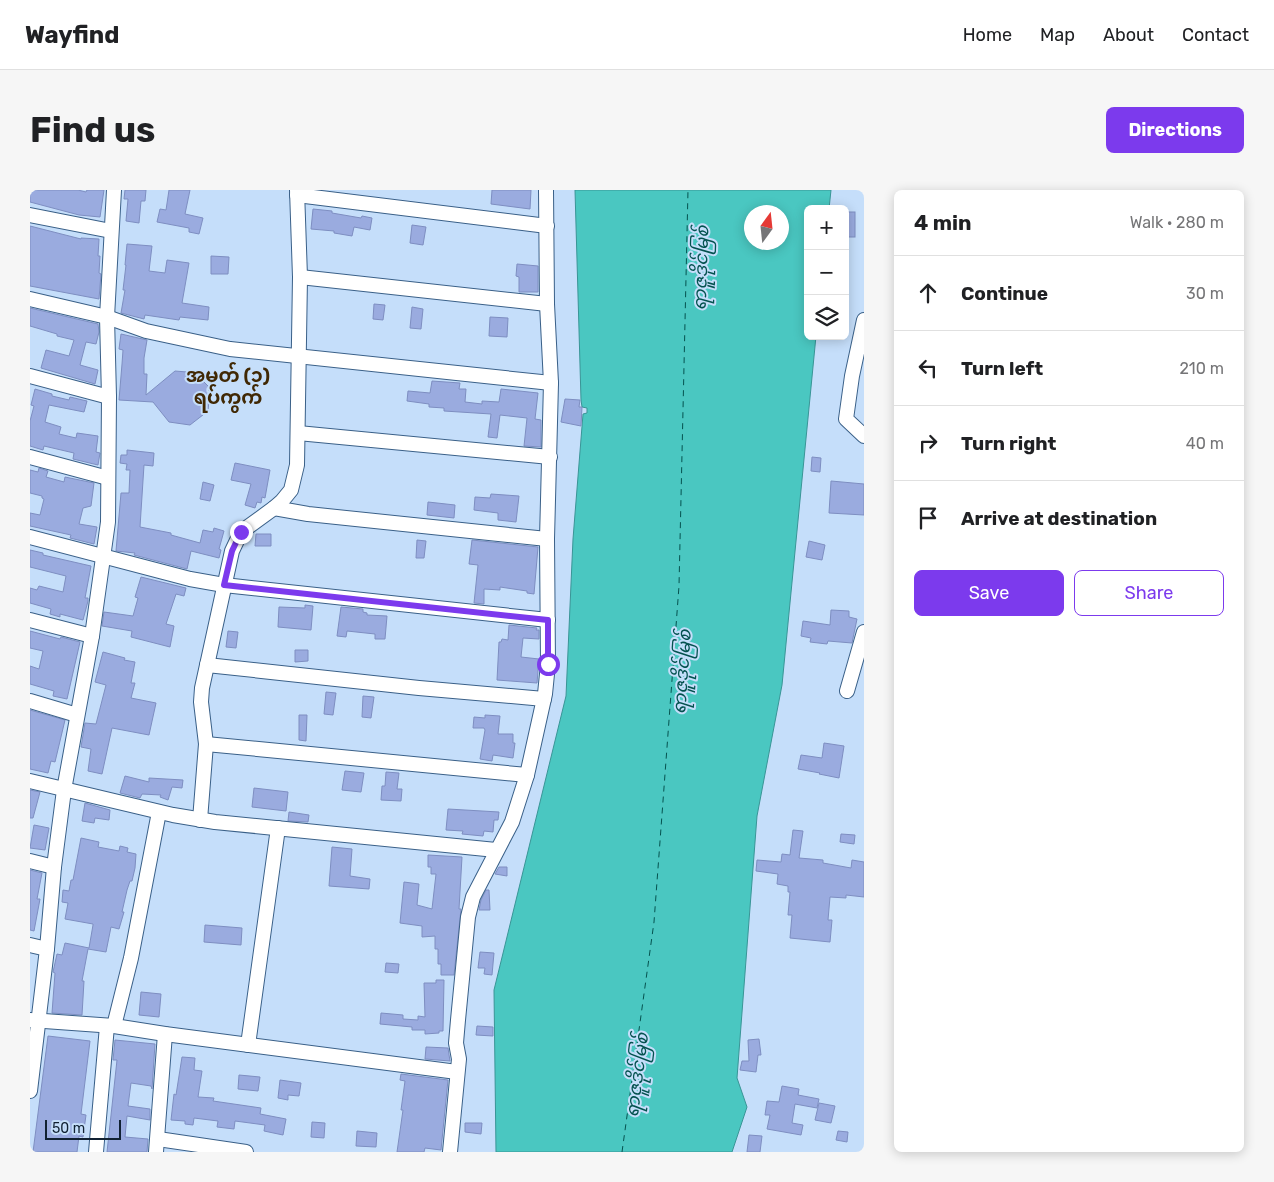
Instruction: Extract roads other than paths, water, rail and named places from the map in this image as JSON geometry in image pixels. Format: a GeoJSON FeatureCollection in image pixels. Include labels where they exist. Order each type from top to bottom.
{"type":"FeatureCollection","features":[{"type":"Feature","properties":{"kind":"street"},"geometry":{"type":"LineString","coordinates":[[30,1092],[34,1021],[47,950],[54,866],[64,790],[92,636],[108,522],[109,397],[107,318],[114,190]]}},
{"type":"Feature","properties":{"kind":"street"},"geometry":{"type":"LineString","coordinates":[[450,1152],[459,1059],[456,1044],[468,917],[473,897],[512,822],[527,775],[544,699],[548,664],[547,539],[551,383],[547,304],[546,190]]}},
{"type":"Feature","properties":{"kind":"street"},"geometry":{"type":"LineString","coordinates":[[200,820],[206,744],[201,702],[207,665],[232,551],[241,532],[274,508],[291,490],[297,465],[300,277],[297,193],[547,226]]}},
{"type":"Feature","properties":{"kind":"street"},"geometry":{"type":"LineString","coordinates":[[30,215],[111,231]]}},
{"type":"Feature","properties":{"kind":"street"},"geometry":{"type":"LineString","coordinates":[[300,277],[547,304]]}},
{"type":"Feature","properties":{"kind":"street"},"geometry":{"type":"LineString","coordinates":[[30,299],[107,318],[146,331],[230,349],[551,383]]}},
{"type":"Feature","properties":{"kind":"street"},"geometry":{"type":"LineString","coordinates":[[864,320],[852,376],[846,419],[864,436]]}},
{"type":"Feature","properties":{"kind":"street"},"geometry":{"type":"LineString","coordinates":[[30,376],[109,397]]}},
{"type":"Feature","properties":{"kind":"street"},"geometry":{"type":"LineString","coordinates":[[298,433],[550,457]]}},
{"type":"Feature","properties":{"kind":"street"},"geometry":{"type":"LineString","coordinates":[[30,457],[108,478]]}},
{"type":"Feature","properties":{"kind":"street"},"geometry":{"type":"LineString","coordinates":[[274,508],[308,514],[547,539]]}},
{"type":"Feature","properties":{"kind":"street"},"geometry":{"type":"LineString","coordinates":[[30,537],[190,579],[224,585],[548,620]]}},
{"type":"Feature","properties":{"kind":"street"},"geometry":{"type":"LineString","coordinates":[[30,620],[92,636]]}},
{"type":"Feature","properties":{"kind":"street"},"geometry":{"type":"LineString","coordinates":[[847,692],[864,632]]}},
{"type":"Feature","properties":{"kind":"street"},"geometry":{"type":"LineString","coordinates":[[207,665],[419,688],[544,699]]}},
{"type":"Feature","properties":{"kind":"street"},"geometry":{"type":"LineString","coordinates":[[30,701],[77,715]]}},
{"type":"Feature","properties":{"kind":"street"},"geometry":{"type":"LineString","coordinates":[[206,744],[527,775]]}},
{"type":"Feature","properties":{"kind":"street"},"geometry":{"type":"LineString","coordinates":[[30,781],[200,820],[496,850]]}},
{"type":"Feature","properties":{"kind":"street"},"geometry":{"type":"LineString","coordinates":[[96,1152],[111,1026],[131,958],[159,812]]}},
{"type":"Feature","properties":{"kind":"street"},"geometry":{"type":"LineString","coordinates":[[248,1045],[278,828]]}},
{"type":"Feature","properties":{"kind":"street"},"geometry":{"type":"LineString","coordinates":[[30,861],[54,866]]}},
{"type":"Feature","properties":{"kind":"street"},"geometry":{"type":"LineString","coordinates":[[30,945],[47,950]]}},
{"type":"Feature","properties":{"kind":"street"},"geometry":{"type":"LineString","coordinates":[[34,1021],[111,1026],[457,1072]]}},
{"type":"Feature","properties":{"kind":"street"},"geometry":{"type":"LineString","coordinates":[[165,1034],[157,1146],[246,1152]]}},
{"type":"Feature","properties":{"kind":"water","name":"ရာဇူဒိုင်မြစ်"},"geometry":{"type":"Polygon","coordinates":[[[575,190],[831,190],[829,205],[804,205],[804,340],[816,340],[782,685],[757,816],[737,1078],[747,1107],[732,1152],[496,1152],[494,990],[566,696],[573,539],[583,414],[587,413],[587,408],[582,407],[575,190]]]}},
{"type":"Feature","properties":{"kind":"district","name":"အမှတ် (၁) ရပ်ကွက်"},"geometry":{"type":"Point","coordinates":[228,386]}}]}
